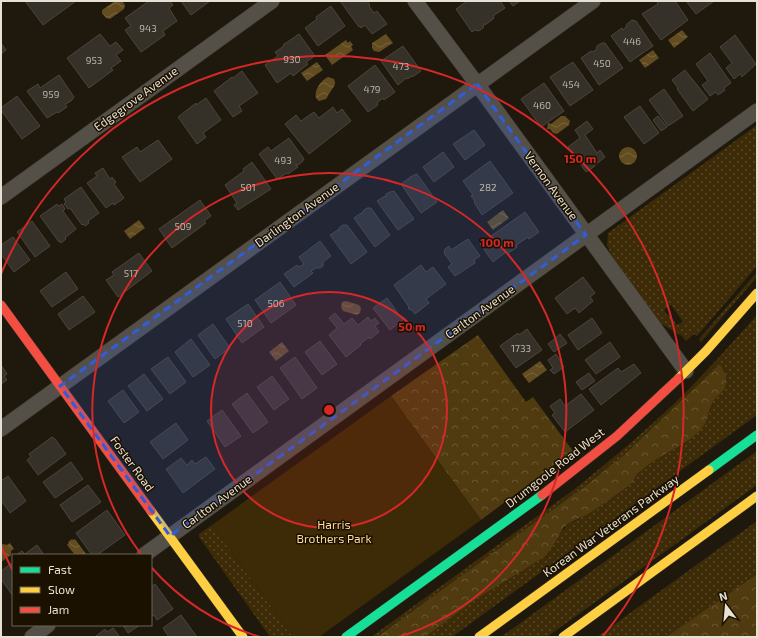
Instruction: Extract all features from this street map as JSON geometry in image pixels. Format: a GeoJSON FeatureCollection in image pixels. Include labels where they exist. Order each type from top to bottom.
{"type":"FeatureCollection","features":[{"type":"Feature","properties":{"kind":"main road","name":"Drumgoole Road West"},"geometry":{"type":"LineString","coordinates":[[346,637],[569,475],[617,436],[686,372],[757,293]]}},
{"type":"Feature","properties":{"kind":"main road","name":"Foster Road"},"geometry":{"type":"LineString","coordinates":[[1,305],[243,637]]}},
{"type":"Feature","properties":{"kind":"main road","name":"Korean War Veterans Parkway"},"geometry":{"type":"LineString","coordinates":[[479,637],[757,435]]}},
{"type":"Feature","properties":{"kind":"main road"},"geometry":{"type":"LineString","coordinates":[[563,637],[757,496]]}},
{"type":"Feature","properties":{"kind":"street","name":"Edgegrove Avenue"},"geometry":{"type":"LineString","coordinates":[[1,197],[272,1]]}},
{"type":"Feature","properties":{"kind":"street","name":"Vernon Avenue"},"geometry":{"type":"LineString","coordinates":[[415,1],[686,372]]}},
{"type":"Feature","properties":{"kind":"street","name":"Darlington Avenue"},"geometry":{"type":"LineString","coordinates":[[1,429],[593,1]]}},
{"type":"Feature","properties":{"kind":"street","name":"Carlton Avenue"},"geometry":{"type":"LineString","coordinates":[[145,554],[757,111]]}},
{"type":"Feature","properties":{"kind":"street"},"geometry":{"type":"LineString","coordinates":[[32,637],[47,626]]}},
{"type":"Feature","properties":{"kind":"highlighted area"},"geometry":{"type":"Polygon","coordinates":[[[477,84],[586,235],[170,536],[60,386],[477,84]]]}},
{"type":"Feature","properties":{"kind":"green space"},"geometry":{"type":"Polygon","coordinates":[[[757,125],[757,266],[697,336],[694,334],[686,341],[682,336],[660,323],[612,257],[607,245],[608,233],[757,125]],[[671,305],[664,310],[677,325],[683,322],[671,305]]]}},
{"type":"Feature","properties":{"kind":"green space"},"geometry":{"type":"Polygon","coordinates":[[[757,272],[757,277],[701,342],[699,339],[757,272]]]}},
{"type":"Feature","properties":{"kind":"green space"},"geometry":{"type":"Polygon","coordinates":[[[757,315],[757,322],[755,324],[757,324],[757,415],[452,637],[425,637],[479,597],[553,546],[559,535],[569,523],[579,519],[632,483],[637,474],[652,462],[689,440],[701,430],[707,420],[713,401],[724,390],[726,375],[720,364],[624,455],[584,487],[377,637],[371,637],[572,491],[617,454],[661,416],[689,389],[757,315]]]}},
{"type":"Feature","properties":{"kind":"green space"},"geometry":{"type":"Polygon","coordinates":[[[478,335],[526,402],[533,397],[573,451],[481,520],[391,396],[478,335]]]}},
{"type":"Feature","properties":{"kind":"green space"},"geometry":{"type":"Polygon","coordinates":[[[720,364],[726,375],[724,390],[713,401],[707,420],[701,430],[689,440],[652,462],[637,474],[632,483],[606,502],[564,527],[553,546],[544,557],[479,597],[425,637],[377,637],[584,487],[624,455],[720,364]]]}},
{"type":"Feature","properties":{"kind":"green space","name":"Harris Brothers Park"},"geometry":{"type":"Polygon","coordinates":[[[391,396],[481,520],[319,637],[293,637],[212,525],[391,396]]]}},
{"type":"Feature","properties":{"kind":"green space"},"geometry":{"type":"Polygon","coordinates":[[[757,451],[757,485],[547,637],[501,637],[757,451]]]}},
{"type":"Feature","properties":{"kind":"green space"},"geometry":{"type":"Polygon","coordinates":[[[757,521],[757,574],[666,637],[597,637],[757,521]]]}},
{"type":"Feature","properties":{"kind":"green space"},"geometry":{"type":"Polygon","coordinates":[[[212,525],[293,637],[270,637],[199,537],[199,534],[212,525]]]}},
{"type":"Feature","properties":{"kind":"green space"},"geometry":{"type":"Polygon","coordinates":[[[757,574],[757,637],[666,637],[757,574]]]}},
{"type":"Feature","properties":{"kind":"water"},"geometry":{"type":"Polygon","coordinates":[[[115,1],[122,1],[125,5],[124,9],[110,19],[106,18],[102,13],[102,10],[115,1]]]}},
{"type":"Feature","properties":{"kind":"water"},"geometry":{"type":"Polygon","coordinates":[[[682,30],[688,37],[674,48],[668,40],[682,30]]]}},
{"type":"Feature","properties":{"kind":"water"},"geometry":{"type":"Polygon","coordinates":[[[386,34],[393,43],[379,52],[374,51],[372,48],[372,43],[386,34]]]}},
{"type":"Feature","properties":{"kind":"water"},"geometry":{"type":"Polygon","coordinates":[[[346,40],[348,43],[350,41],[353,45],[351,46],[353,50],[332,65],[325,55],[346,40]]]}},
{"type":"Feature","properties":{"kind":"water"},"geometry":{"type":"Polygon","coordinates":[[[653,50],[659,58],[645,68],[639,60],[653,50]]]}},
{"type":"Feature","properties":{"kind":"water"},"geometry":{"type":"Polygon","coordinates":[[[317,62],[323,70],[307,81],[301,73],[317,62]]]}},
{"type":"Feature","properties":{"kind":"water"},"geometry":{"type":"Polygon","coordinates":[[[328,77],[334,79],[335,85],[326,99],[319,101],[316,98],[317,89],[325,78],[328,77]]]}},
{"type":"Feature","properties":{"kind":"water"},"geometry":{"type":"Polygon","coordinates":[[[561,116],[565,116],[570,121],[569,125],[557,134],[553,133],[550,129],[547,129],[548,123],[551,124],[561,116]]]}},
{"type":"Feature","properties":{"kind":"water"},"geometry":{"type":"Polygon","coordinates":[[[628,147],[634,150],[637,156],[634,162],[628,165],[622,162],[619,156],[622,150],[628,147]]]}},
{"type":"Feature","properties":{"kind":"water"},"geometry":{"type":"Polygon","coordinates":[[[503,210],[509,218],[493,230],[487,222],[503,210]]]}},
{"type":"Feature","properties":{"kind":"water"},"geometry":{"type":"Polygon","coordinates":[[[139,220],[145,228],[130,239],[124,231],[139,220]]]}},
{"type":"Feature","properties":{"kind":"water"},"geometry":{"type":"Polygon","coordinates":[[[346,301],[359,305],[361,308],[360,313],[357,315],[343,311],[341,307],[342,302],[346,301]]]}},
{"type":"Feature","properties":{"kind":"water"},"geometry":{"type":"Polygon","coordinates":[[[282,342],[289,351],[276,361],[269,352],[282,342]]]}},
{"type":"Feature","properties":{"kind":"water"},"geometry":{"type":"Polygon","coordinates":[[[540,361],[547,370],[529,383],[522,374],[540,361]]]}},
{"type":"Feature","properties":{"kind":"water"},"geometry":{"type":"Polygon","coordinates":[[[75,539],[86,554],[74,554],[67,545],[69,543],[68,542],[75,539]]]}},
{"type":"Feature","properties":{"kind":"water"},"geometry":{"type":"Polygon","coordinates":[[[10,543],[14,549],[11,551],[11,555],[1,562],[1,545],[7,545],[10,543]]]}},
{"type":"Feature","properties":{"kind":"building"},"geometry":{"type":"Polygon","coordinates":[[[25,1],[76,1],[43,25],[25,1]]]}},
{"type":"Feature","properties":{"kind":"building"},"geometry":{"type":"Polygon","coordinates":[[[149,1],[170,1],[173,5],[169,8],[177,21],[163,31],[165,35],[141,52],[125,30],[131,26],[125,18],[149,1]]]}},
{"type":"Feature","properties":{"kind":"building"},"geometry":{"type":"Polygon","coordinates":[[[181,1],[210,1],[191,15],[181,1]]]}},
{"type":"Feature","properties":{"kind":"building"},"geometry":{"type":"Polygon","coordinates":[[[340,1],[367,1],[374,13],[377,11],[387,24],[372,34],[365,25],[361,28],[360,26],[359,27],[340,1]]]}},
{"type":"Feature","properties":{"kind":"building"},"geometry":{"type":"Polygon","coordinates":[[[467,1],[500,1],[505,8],[493,16],[494,18],[485,25],[484,23],[483,28],[479,31],[475,30],[472,32],[456,9],[467,1]]]}},
{"type":"Feature","properties":{"kind":"building"},"geometry":{"type":"Polygon","coordinates":[[[509,1],[520,1],[513,6],[509,1]]]}},
{"type":"Feature","properties":{"kind":"building"},"geometry":{"type":"Polygon","coordinates":[[[675,1],[688,20],[661,40],[642,14],[658,4],[657,2],[675,1]]]}},
{"type":"Feature","properties":{"kind":"building"},"geometry":{"type":"Polygon","coordinates":[[[686,1],[714,1],[696,14],[686,1]]]}},
{"type":"Feature","properties":{"kind":"building"},"geometry":{"type":"Polygon","coordinates":[[[331,6],[345,26],[318,46],[305,28],[317,19],[316,17],[331,6]]]}},
{"type":"Feature","properties":{"kind":"building"},"geometry":{"type":"Polygon","coordinates":[[[632,20],[636,21],[653,46],[630,62],[611,36],[622,28],[623,30],[632,20]]]}},
{"type":"Feature","properties":{"kind":"building"},"geometry":{"type":"Polygon","coordinates":[[[100,34],[110,46],[116,42],[123,50],[116,55],[121,61],[111,68],[113,70],[89,88],[67,58],[100,34]]]}},
{"type":"Feature","properties":{"kind":"building"},"geometry":{"type":"Polygon","coordinates":[[[299,34],[315,56],[306,62],[308,64],[293,76],[291,73],[277,83],[265,65],[278,56],[275,52],[299,34]]]}},
{"type":"Feature","properties":{"kind":"building"},"geometry":{"type":"Polygon","coordinates":[[[735,35],[756,64],[742,77],[740,74],[734,79],[726,68],[732,63],[720,47],[735,35]]]}},
{"type":"Feature","properties":{"kind":"building"},"geometry":{"type":"Polygon","coordinates":[[[1,43],[6,50],[1,54],[1,43]]]}},
{"type":"Feature","properties":{"kind":"building"},"geometry":{"type":"Polygon","coordinates":[[[605,43],[623,68],[599,85],[581,58],[591,51],[596,50],[597,46],[605,43]]]}},
{"type":"Feature","properties":{"kind":"building"},"geometry":{"type":"Polygon","coordinates":[[[403,46],[421,71],[412,77],[406,78],[398,85],[381,61],[403,46]]]}},
{"type":"Feature","properties":{"kind":"building"},"geometry":{"type":"Polygon","coordinates":[[[710,53],[731,83],[718,95],[716,92],[710,96],[702,85],[708,81],[696,64],[710,53]]]}},
{"type":"Feature","properties":{"kind":"building"},"geometry":{"type":"Polygon","coordinates":[[[573,62],[593,90],[570,106],[550,77],[573,62]]]}},
{"type":"Feature","properties":{"kind":"building"},"geometry":{"type":"Polygon","coordinates":[[[375,65],[395,92],[384,100],[383,98],[377,103],[378,105],[368,112],[348,86],[375,65]]]}},
{"type":"Feature","properties":{"kind":"building"},"geometry":{"type":"Polygon","coordinates":[[[685,70],[708,99],[693,111],[672,80],[685,70]]]}},
{"type":"Feature","properties":{"kind":"building"},"geometry":{"type":"Polygon","coordinates":[[[242,71],[258,93],[239,106],[242,111],[233,117],[214,91],[242,71]]]}},
{"type":"Feature","properties":{"kind":"building"},"geometry":{"type":"Polygon","coordinates":[[[59,75],[74,97],[71,101],[65,104],[67,107],[47,118],[27,91],[38,84],[40,88],[59,75]]]}},
{"type":"Feature","properties":{"kind":"building"},"geometry":{"type":"Polygon","coordinates":[[[544,83],[564,111],[541,127],[521,99],[544,83]]]}},
{"type":"Feature","properties":{"kind":"building"},"geometry":{"type":"Polygon","coordinates":[[[664,89],[683,116],[668,126],[649,100],[664,89]]]}},
{"type":"Feature","properties":{"kind":"building"},"geometry":{"type":"Polygon","coordinates":[[[17,96],[40,126],[22,139],[1,110],[1,108],[17,96]]]}},
{"type":"Feature","properties":{"kind":"building"},"geometry":{"type":"Polygon","coordinates":[[[206,98],[221,120],[203,133],[206,137],[197,144],[178,117],[196,103],[196,105],[206,98]]]}},
{"type":"Feature","properties":{"kind":"building"},"geometry":{"type":"Polygon","coordinates":[[[640,106],[659,133],[644,144],[624,117],[640,106]]]}},
{"type":"Feature","properties":{"kind":"building"},"geometry":{"type":"Polygon","coordinates":[[[333,107],[337,113],[342,109],[351,121],[309,154],[285,124],[296,115],[301,121],[314,112],[319,118],[333,107]]]}},
{"type":"Feature","properties":{"kind":"building"},"geometry":{"type":"Polygon","coordinates":[[[658,116],[667,127],[661,131],[653,120],[658,116]]]}},
{"type":"Feature","properties":{"kind":"building"},"geometry":{"type":"Polygon","coordinates":[[[587,121],[593,129],[585,135],[597,153],[600,150],[605,157],[586,172],[568,147],[580,138],[575,130],[587,121]]]}},
{"type":"Feature","properties":{"kind":"building"},"geometry":{"type":"Polygon","coordinates":[[[474,130],[485,145],[465,160],[453,144],[474,130]]]}},
{"type":"Feature","properties":{"kind":"building"},"geometry":{"type":"Polygon","coordinates":[[[289,138],[304,159],[298,165],[295,164],[298,167],[277,179],[259,154],[268,147],[271,151],[289,138]]]}},
{"type":"Feature","properties":{"kind":"building"},"geometry":{"type":"Polygon","coordinates":[[[158,140],[172,159],[140,182],[122,157],[137,147],[140,152],[158,140]]]}},
{"type":"Feature","properties":{"kind":"building"},"geometry":{"type":"Polygon","coordinates":[[[443,152],[454,167],[434,182],[423,167],[443,152]]]}},
{"type":"Feature","properties":{"kind":"building"},"geometry":{"type":"Polygon","coordinates":[[[490,161],[513,193],[482,215],[471,196],[473,195],[463,181],[490,161]]]}},
{"type":"Feature","properties":{"kind":"building"},"geometry":{"type":"Polygon","coordinates":[[[252,162],[271,189],[238,210],[234,205],[237,203],[225,185],[244,171],[243,169],[252,162]]]}},
{"type":"Feature","properties":{"kind":"building"},"geometry":{"type":"Polygon","coordinates":[[[103,168],[110,179],[112,177],[116,182],[114,184],[124,198],[114,205],[113,203],[106,208],[87,183],[97,176],[95,173],[103,168]]]}},
{"type":"Feature","properties":{"kind":"building"},"geometry":{"type":"Polygon","coordinates":[[[417,174],[437,202],[421,213],[401,184],[417,174]]]}},
{"type":"Feature","properties":{"kind":"building"},"geometry":{"type":"Polygon","coordinates":[[[81,187],[99,213],[88,221],[89,223],[85,226],[83,224],[82,225],[70,208],[68,209],[64,204],[66,202],[64,199],[81,187]]]}},
{"type":"Feature","properties":{"kind":"building"},"geometry":{"type":"Polygon","coordinates":[[[394,191],[414,219],[398,230],[377,201],[385,196],[386,197],[386,194],[394,191]]]}},
{"type":"Feature","properties":{"kind":"building"},"geometry":{"type":"Polygon","coordinates":[[[200,200],[211,216],[204,221],[206,223],[172,248],[159,229],[200,200]]]}},
{"type":"Feature","properties":{"kind":"building"},"geometry":{"type":"Polygon","coordinates":[[[57,204],[59,206],[62,204],[65,209],[63,211],[76,229],[61,243],[40,216],[57,204]]]}},
{"type":"Feature","properties":{"kind":"building"},"geometry":{"type":"Polygon","coordinates":[[[367,208],[371,208],[390,235],[375,247],[354,218],[361,213],[362,214],[367,208]]]}},
{"type":"Feature","properties":{"kind":"building"},"geometry":{"type":"Polygon","coordinates":[[[525,212],[539,232],[529,239],[528,237],[516,245],[517,247],[507,254],[506,252],[493,262],[480,244],[525,212]]]}},
{"type":"Feature","properties":{"kind":"building"},"geometry":{"type":"Polygon","coordinates":[[[32,221],[50,246],[35,257],[17,232],[32,221]]]}},
{"type":"Feature","properties":{"kind":"building"},"geometry":{"type":"Polygon","coordinates":[[[343,225],[347,225],[367,252],[351,264],[330,235],[338,230],[339,231],[339,228],[343,225]]]}},
{"type":"Feature","properties":{"kind":"building"},"geometry":{"type":"Polygon","coordinates":[[[13,237],[30,260],[14,272],[1,254],[1,245],[13,237]]]}},
{"type":"Feature","properties":{"kind":"building"},"geometry":{"type":"Polygon","coordinates":[[[468,239],[480,256],[474,260],[475,263],[455,276],[448,267],[452,264],[444,253],[445,249],[449,246],[451,250],[468,239]]]}},
{"type":"Feature","properties":{"kind":"building"},"geometry":{"type":"Polygon","coordinates":[[[320,241],[331,256],[323,262],[323,266],[311,271],[313,273],[294,287],[284,274],[297,265],[299,267],[304,264],[299,257],[320,241]]]}},
{"type":"Feature","properties":{"kind":"building"},"geometry":{"type":"Polygon","coordinates":[[[139,253],[152,271],[118,297],[106,280],[114,275],[112,272],[139,253]]]}},
{"type":"Feature","properties":{"kind":"building"},"geometry":{"type":"Polygon","coordinates":[[[421,265],[426,272],[433,267],[446,284],[426,299],[429,303],[415,314],[408,308],[409,307],[394,285],[421,265]]]}},
{"type":"Feature","properties":{"kind":"building"},"geometry":{"type":"Polygon","coordinates":[[[66,272],[78,289],[52,307],[40,291],[66,272]]]}},
{"type":"Feature","properties":{"kind":"building"},"geometry":{"type":"Polygon","coordinates":[[[583,277],[595,293],[590,297],[593,301],[579,313],[575,308],[567,314],[555,298],[583,277]]]}},
{"type":"Feature","properties":{"kind":"building"},"geometry":{"type":"Polygon","coordinates":[[[280,282],[296,305],[271,323],[255,300],[280,282]]]}},
{"type":"Feature","properties":{"kind":"building"},"geometry":{"type":"Polygon","coordinates":[[[83,296],[95,312],[69,330],[58,314],[83,296]]]}},
{"type":"Feature","properties":{"kind":"building"},"geometry":{"type":"Polygon","coordinates":[[[387,298],[403,320],[390,330],[373,308],[387,298]]]}},
{"type":"Feature","properties":{"kind":"building"},"geometry":{"type":"Polygon","coordinates":[[[248,304],[264,327],[242,343],[226,319],[248,304]]]}},
{"type":"Feature","properties":{"kind":"building"},"geometry":{"type":"Polygon","coordinates":[[[335,313],[344,324],[352,318],[358,325],[368,317],[371,321],[375,318],[379,323],[375,326],[379,332],[370,339],[369,337],[346,357],[329,335],[337,328],[329,318],[335,313]]]}},
{"type":"Feature","properties":{"kind":"building"},"geometry":{"type":"Polygon","coordinates":[[[592,318],[602,333],[578,350],[568,335],[592,318]]]}},
{"type":"Feature","properties":{"kind":"building"},"geometry":{"type":"Polygon","coordinates":[[[213,324],[230,348],[215,359],[198,335],[213,324]]]}},
{"type":"Feature","properties":{"kind":"building"},"geometry":{"type":"Polygon","coordinates":[[[527,329],[542,350],[516,368],[500,346],[518,333],[519,335],[527,329]]]}},
{"type":"Feature","properties":{"kind":"building"},"geometry":{"type":"Polygon","coordinates":[[[560,334],[567,343],[554,352],[548,344],[560,334]]]}},
{"type":"Feature","properties":{"kind":"building"},"geometry":{"type":"Polygon","coordinates":[[[191,339],[210,365],[193,377],[175,352],[191,339]]]}},
{"type":"Feature","properties":{"kind":"building"},"geometry":{"type":"Polygon","coordinates":[[[320,341],[337,364],[322,375],[305,352],[320,341]]]}},
{"type":"Feature","properties":{"kind":"building"},"geometry":{"type":"Polygon","coordinates":[[[610,342],[620,357],[596,374],[585,360],[610,342]]]}},
{"type":"Feature","properties":{"kind":"building"},"geometry":{"type":"Polygon","coordinates":[[[556,354],[564,367],[554,374],[550,370],[553,368],[548,360],[556,354]]]}},
{"type":"Feature","properties":{"kind":"building"},"geometry":{"type":"Polygon","coordinates":[[[168,357],[186,382],[170,394],[151,369],[168,357]]]}},
{"type":"Feature","properties":{"kind":"building"},"geometry":{"type":"Polygon","coordinates":[[[295,357],[317,388],[302,399],[280,368],[295,357]]]}},
{"type":"Feature","properties":{"kind":"building"},"geometry":{"type":"Polygon","coordinates":[[[634,364],[641,373],[601,405],[589,389],[618,368],[621,372],[634,364]]]}},
{"type":"Feature","properties":{"kind":"building"},"geometry":{"type":"Polygon","coordinates":[[[1,365],[7,374],[4,376],[7,380],[1,384],[1,365]]]}},
{"type":"Feature","properties":{"kind":"building"},"geometry":{"type":"Polygon","coordinates":[[[589,373],[595,381],[582,390],[576,382],[589,373]]]}},
{"type":"Feature","properties":{"kind":"building"},"geometry":{"type":"Polygon","coordinates":[[[144,374],[163,399],[147,411],[128,386],[144,374]]]}},
{"type":"Feature","properties":{"kind":"building"},"geometry":{"type":"Polygon","coordinates":[[[272,376],[289,399],[274,410],[257,387],[272,376]]]}},
{"type":"Feature","properties":{"kind":"building"},"geometry":{"type":"Polygon","coordinates":[[[123,390],[139,412],[124,423],[108,401],[123,390]]]}},
{"type":"Feature","properties":{"kind":"building"},"geometry":{"type":"Polygon","coordinates":[[[247,393],[268,422],[253,433],[232,404],[247,393]]]}},
{"type":"Feature","properties":{"kind":"building"},"geometry":{"type":"Polygon","coordinates":[[[581,394],[594,410],[565,432],[552,415],[555,413],[550,406],[560,399],[565,406],[581,394]]]}},
{"type":"Feature","properties":{"kind":"building"},"geometry":{"type":"Polygon","coordinates":[[[222,410],[241,436],[225,447],[207,421],[222,410]]]}},
{"type":"Feature","properties":{"kind":"building"},"geometry":{"type":"Polygon","coordinates":[[[176,423],[188,440],[163,459],[150,442],[176,423]]]}},
{"type":"Feature","properties":{"kind":"building"},"geometry":{"type":"Polygon","coordinates":[[[52,437],[66,454],[38,475],[27,460],[31,457],[29,454],[52,437]]]}},
{"type":"Feature","properties":{"kind":"building"},"geometry":{"type":"Polygon","coordinates":[[[206,457],[215,469],[183,493],[166,469],[181,458],[187,465],[192,460],[195,464],[206,457]]]}},
{"type":"Feature","properties":{"kind":"building"},"geometry":{"type":"Polygon","coordinates":[[[71,462],[83,479],[55,498],[43,482],[71,462]]]}},
{"type":"Feature","properties":{"kind":"building"},"geometry":{"type":"Polygon","coordinates":[[[8,476],[26,501],[10,513],[1,500],[1,481],[8,476]]]}},
{"type":"Feature","properties":{"kind":"building"},"geometry":{"type":"Polygon","coordinates":[[[88,485],[101,502],[72,522],[60,505],[88,485]]]}},
{"type":"Feature","properties":{"kind":"building"},"geometry":{"type":"Polygon","coordinates":[[[107,510],[125,535],[98,554],[91,554],[76,533],[107,510]]]}},
{"type":"Feature","properties":{"kind":"building"},"geometry":{"type":"Polygon","coordinates":[[[37,545],[43,554],[25,554],[37,545]]]}},
{"type":"Feature","properties":{"kind":"building"},"geometry":{"type":"Polygon","coordinates":[[[22,551],[25,554],[18,554],[22,551]]]}},
{"type":"Feature","properties":{"kind":"building"},"geometry":{"type":"Polygon","coordinates":[[[12,563],[12,595],[1,579],[1,571],[12,563]]]}},
{"type":"Feature","properties":{"kind":"building"},"geometry":{"type":"Polygon","coordinates":[[[155,584],[173,609],[157,620],[154,615],[152,616],[152,586],[155,584]]]}},
{"type":"Feature","properties":{"kind":"building"},"geometry":{"type":"Polygon","coordinates":[[[181,615],[197,637],[169,637],[163,628],[181,615]]]}},
{"type":"Feature","properties":{"kind":"building"},"geometry":{"type":"Polygon","coordinates":[[[124,626],[138,626],[128,633],[124,626]]]}},
{"type":"Feature","properties":{"kind":"building"},"geometry":{"type":"Polygon","coordinates":[[[113,628],[120,637],[96,636],[105,629],[107,632],[113,628]]]}},
{"type":"Feature","properties":{"kind":"traffic: fast"},"geometry":{"type":"LineString","coordinates":[[709,470],[757,435]]}},
{"type":"Feature","properties":{"kind":"traffic: fast"},"geometry":{"type":"LineString","coordinates":[[346,637],[542,495]]}},
{"type":"Feature","properties":{"kind":"traffic: slow"},"geometry":{"type":"LineString","coordinates":[[679,378],[706,351],[757,293]]}},
{"type":"Feature","properties":{"kind":"traffic: slow"},"geometry":{"type":"LineString","coordinates":[[479,637],[709,470]]}},
{"type":"Feature","properties":{"kind":"traffic: slow"},"geometry":{"type":"LineString","coordinates":[[563,637],[757,496]]}},
{"type":"Feature","properties":{"kind":"traffic: slow"},"geometry":{"type":"LineString","coordinates":[[151,511],[243,637]]}},
{"type":"Feature","properties":{"kind":"traffic: jam"},"geometry":{"type":"LineString","coordinates":[[1,305],[151,511]]}},
{"type":"Feature","properties":{"kind":"traffic: jam"},"geometry":{"type":"LineString","coordinates":[[542,495],[617,436],[679,378]]}}]}
